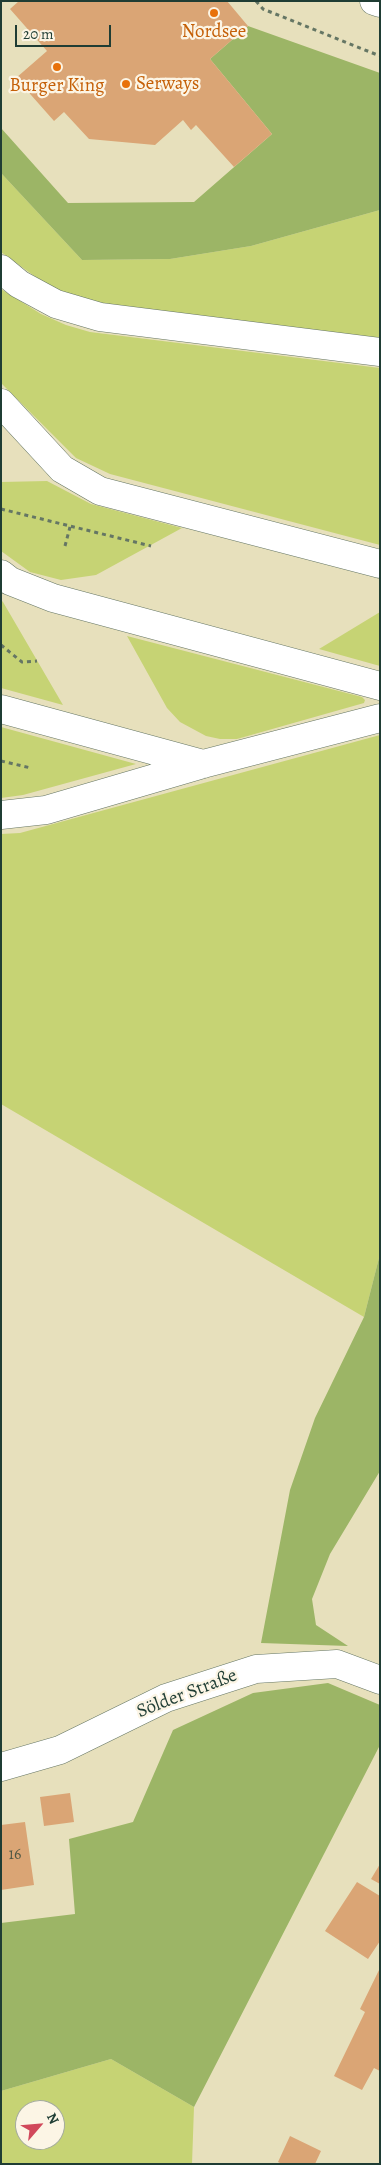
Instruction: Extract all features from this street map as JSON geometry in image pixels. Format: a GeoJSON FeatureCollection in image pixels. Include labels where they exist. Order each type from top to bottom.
{"type":"FeatureCollection","features":[{"type":"Feature","properties":{"kind":"street"},"geometry":{"type":"LineString","coordinates":[[374,1],[380,4]]}},
{"type":"Feature","properties":{"kind":"street"},"geometry":{"type":"LineString","coordinates":[[1,269],[19,284],[56,304],[100,317],[380,352]]}},
{"type":"Feature","properties":{"kind":"street"},"geometry":{"type":"LineString","coordinates":[[1,403],[62,469],[100,491],[380,564]]}},
{"type":"Feature","properties":{"kind":"street"},"geometry":{"type":"LineString","coordinates":[[1,574],[10,581],[53,598],[380,686]]}},
{"type":"Feature","properties":{"kind":"street"},"geometry":{"type":"LineString","coordinates":[[1,708],[204,764]]}},
{"type":"Feature","properties":{"kind":"street"},"geometry":{"type":"LineString","coordinates":[[1,815],[46,810],[204,764],[380,718]]}},
{"type":"Feature","properties":{"kind":"street","name":"Sölder Straße"},"geometry":{"type":"LineString","coordinates":[[1,1767],[60,1750],[166,1698],[256,1668],[337,1664],[380,1680]]}},
{"type":"Feature","properties":{"kind":"path"},"geometry":{"type":"LineString","coordinates":[[256,1],[263,9],[380,56]]}},
{"type":"Feature","properties":{"kind":"path"},"geometry":{"type":"LineString","coordinates":[[1,509],[151,546]]}},
{"type":"Feature","properties":{"kind":"path"},"geometry":{"type":"LineString","coordinates":[[65,546],[70,527]]}},
{"type":"Feature","properties":{"kind":"path"},"geometry":{"type":"LineString","coordinates":[[1,645],[22,662],[37,661]]}},
{"type":"Feature","properties":{"kind":"path"},"geometry":{"type":"LineString","coordinates":[[1,760],[31,768]]}},
{"type":"Feature","properties":{"kind":"green space"},"geometry":{"type":"Polygon","coordinates":[[[248,26],[380,73],[380,210],[251,246],[170,259],[82,260],[1,173],[1,128],[68,203],[194,202],[272,134],[210,59],[248,26]]]}},
{"type":"Feature","properties":{"kind":"green space"},"geometry":{"type":"Polygon","coordinates":[[[1,173],[82,260],[170,259],[251,246],[380,210],[380,341],[80,300],[44,283],[1,252],[1,173]]]}},
{"type":"Feature","properties":{"kind":"green space"},"geometry":{"type":"Polygon","coordinates":[[[1,289],[41,314],[66,325],[90,332],[380,368],[380,545],[110,474],[76,458],[1,383],[1,289]]]}},
{"type":"Feature","properties":{"kind":"green space"},"geometry":{"type":"Polygon","coordinates":[[[47,481],[91,504],[182,528],[96,575],[61,580],[30,572],[1,551],[1,482],[47,481]]]}},
{"type":"Feature","properties":{"kind":"green space"},"geometry":{"type":"Polygon","coordinates":[[[1,600],[3,602],[63,705],[1,688],[1,600]]]}},
{"type":"Feature","properties":{"kind":"green space"},"geometry":{"type":"Polygon","coordinates":[[[380,612],[380,666],[319,649],[380,612]]]}},
{"type":"Feature","properties":{"kind":"green space"},"geometry":{"type":"Polygon","coordinates":[[[127,636],[362,697],[365,700],[364,703],[237,739],[220,739],[206,736],[180,722],[167,708],[127,636]]]}},
{"type":"Feature","properties":{"kind":"green space"},"geometry":{"type":"Polygon","coordinates":[[[1,727],[136,764],[23,795],[1,798],[1,727]]]}},
{"type":"Feature","properties":{"kind":"green space"},"geometry":{"type":"Polygon","coordinates":[[[380,735],[380,1254],[364,1317],[1,1104],[1,834],[20,833],[380,735]]]}},
{"type":"Feature","properties":{"kind":"green space"},"geometry":{"type":"Polygon","coordinates":[[[380,1254],[380,1471],[330,1554],[312,1599],[316,1625],[348,1646],[261,1643],[290,1490],[315,1418],[364,1317],[380,1254]]]}},
{"type":"Feature","properties":{"kind":"green space"},"geometry":{"type":"Polygon","coordinates":[[[328,1683],[380,1705],[380,1745],[194,2107],[111,2059],[1,2091],[1,1923],[75,1914],[69,1839],[133,1822],[173,1730],[253,1693],[328,1683]]]}},
{"type":"Feature","properties":{"kind":"green space"},"geometry":{"type":"Polygon","coordinates":[[[111,2059],[194,2107],[192,2164],[1,2164],[1,2091],[111,2059]]]}},
{"type":"Feature","properties":{"kind":"building","name":"Serways"},"geometry":{"type":"Polygon","coordinates":[[[19,1],[227,1],[248,26],[210,59],[272,134],[234,167],[196,125],[191,130],[183,120],[155,145],[89,139],[64,112],[54,121],[16,78],[47,51],[10,9],[19,1]]]}},
{"type":"Feature","properties":{"kind":"building"},"geometry":{"type":"Polygon","coordinates":[[[70,1793],[74,1822],[44,1826],[40,1797],[70,1793]]]}},
{"type":"Feature","properties":{"kind":"building"},"geometry":{"type":"Polygon","coordinates":[[[25,1822],[34,1885],[1,1890],[1,1825],[25,1822]]]}},
{"type":"Feature","properties":{"kind":"building"},"geometry":{"type":"Polygon","coordinates":[[[380,1864],[380,1884],[371,1879],[380,1864]]]}},
{"type":"Feature","properties":{"kind":"building"},"geometry":{"type":"Polygon","coordinates":[[[357,1882],[380,1896],[380,1941],[368,1959],[325,1931],[357,1882]]]}},
{"type":"Feature","properties":{"kind":"building"},"geometry":{"type":"Polygon","coordinates":[[[380,1968],[380,2071],[374,2068],[362,2090],[334,2076],[365,2012],[360,2009],[380,1968]]]}},
{"type":"Feature","properties":{"kind":"building"},"geometry":{"type":"Polygon","coordinates":[[[290,2136],[321,2151],[315,2164],[282,2164],[278,2162],[290,2136]]]}},
{"type":"Feature","properties":{"kind":"place","name":"Nordsee"},"geometry":{"type":"Point","coordinates":[214,13]}},
{"type":"Feature","properties":{"kind":"place","name":"Burger King"},"geometry":{"type":"Point","coordinates":[57,67]}},
{"type":"Feature","properties":{"kind":"place","name":"Serways"},"geometry":{"type":"Point","coordinates":[126,84]}}]}
